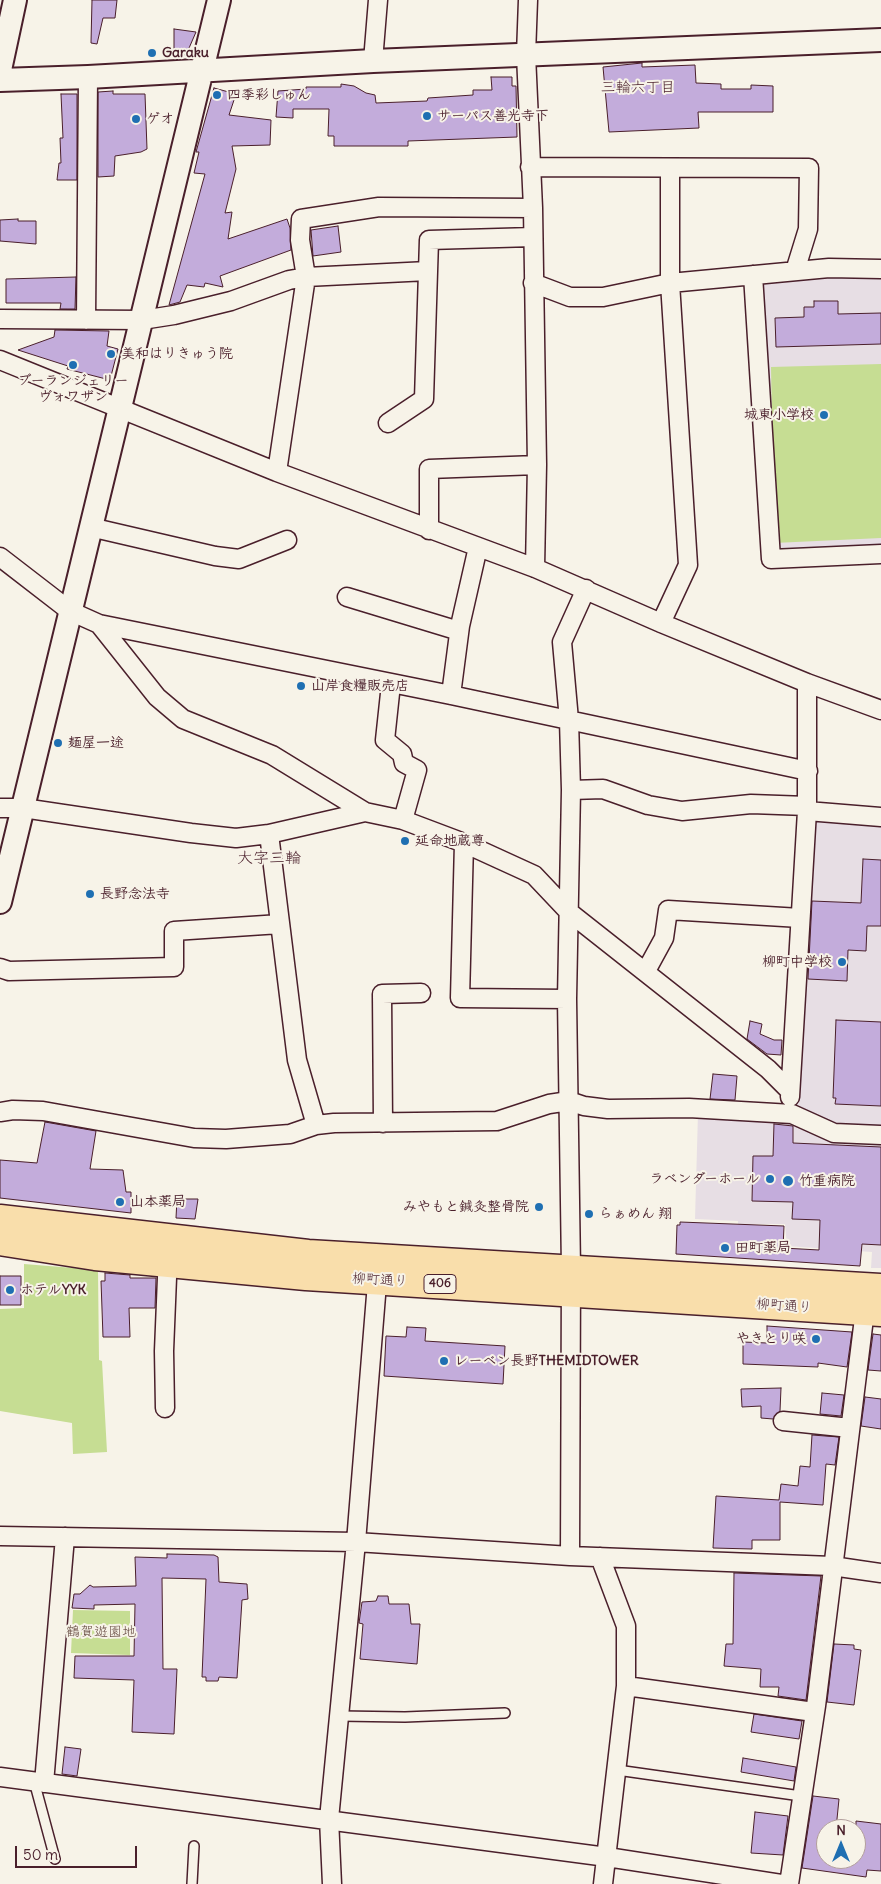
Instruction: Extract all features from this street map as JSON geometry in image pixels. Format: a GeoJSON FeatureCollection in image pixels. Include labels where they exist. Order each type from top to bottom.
{"type":"FeatureCollection","features":[{"type":"Feature","properties":{"kind":"highway","name":"柳町通り"},"geometry":{"type":"LineString","coordinates":[[0,1219],[168,1250]]}},
{"type":"Feature","properties":{"kind":"highway","name":"柳町通り"},"geometry":{"type":"LineString","coordinates":[[0,1241],[95,1256],[168,1250],[308,1254],[378,1269],[874,1299]]}},
{"type":"Feature","properties":{"kind":"street"},"geometry":{"type":"LineString","coordinates":[[0,70],[15,0]]}},
{"type":"Feature","properties":{"kind":"street"},"geometry":{"type":"LineString","coordinates":[[0,902],[219,0]]}},
{"type":"Feature","properties":{"kind":"street"},"geometry":{"type":"LineString","coordinates":[[373,60],[378,0]]}},
{"type":"Feature","properties":{"kind":"street"},"geometry":{"type":"LineString","coordinates":[[528,0],[526,55],[533,237],[537,465],[534,568]]}},
{"type":"Feature","properties":{"kind":"street"},"geometry":{"type":"LineString","coordinates":[[0,80],[88,78],[373,60],[881,40]]}},
{"type":"Feature","properties":{"kind":"street"},"geometry":{"type":"LineString","coordinates":[[86,320],[88,78]]}},
{"type":"Feature","properties":{"kind":"street"},"geometry":{"type":"LineString","coordinates":[[530,168],[809,168],[808,229],[794,271]]}},
{"type":"Feature","properties":{"kind":"street"},"geometry":{"type":"LineString","coordinates":[[661,623],[688,565],[670,283],[670,168]]}},
{"type":"Feature","properties":{"kind":"street"},"geometry":{"type":"LineString","coordinates":[[277,472],[306,277],[300,240],[301,219],[379,207],[532,208]]}},
{"type":"Feature","properties":{"kind":"street"},"geometry":{"type":"LineString","coordinates":[[388,423],[424,399],[429,240],[533,237]]}},
{"type":"Feature","properties":{"kind":"street"},"geometry":{"type":"LineString","coordinates":[[533,283],[570,297],[603,297],[670,283],[829,268],[881,270]]}},
{"type":"Feature","properties":{"kind":"street"},"geometry":{"type":"LineString","coordinates":[[0,318],[142,320],[174,315],[231,301],[289,280],[306,277],[428,271]]}},
{"type":"Feature","properties":{"kind":"street"},"geometry":{"type":"LineString","coordinates":[[753,275],[771,559],[881,554]]}},
{"type":"Feature","properties":{"kind":"street"},"geometry":{"type":"LineString","coordinates":[[0,360],[119,410],[277,472],[534,568],[807,683],[881,710]]}},
{"type":"Feature","properties":{"kind":"street"},"geometry":{"type":"LineString","coordinates":[[428,530],[429,469],[537,465]]}},
{"type":"Feature","properties":{"kind":"street"},"geometry":{"type":"LineString","coordinates":[[90,527],[215,556],[239,559],[287,540]]}},
{"type":"Feature","properties":{"kind":"street"},"geometry":{"type":"LineString","coordinates":[[451,695],[459,631],[478,547]]}},
{"type":"Feature","properties":{"kind":"street"},"geometry":{"type":"LineString","coordinates":[[0,557],[70,611],[99,624],[451,695],[808,772]]}},
{"type":"Feature","properties":{"kind":"street"},"geometry":{"type":"LineString","coordinates":[[570,1556],[572,1280],[567,999],[571,790],[570,720],[562,642],[586,589]]}},
{"type":"Feature","properties":{"kind":"street"},"geometry":{"type":"LineString","coordinates":[[347,598],[459,631]]}},
{"type":"Feature","properties":{"kind":"street"},"geometry":{"type":"LineString","coordinates":[[99,624],[157,697],[183,719],[272,755],[365,812],[403,820],[464,843],[534,875],[569,912],[646,971],[776,1076],[790,1091]]}},
{"type":"Feature","properties":{"kind":"street"},"geometry":{"type":"LineString","coordinates":[[792,1114],[790,1091],[807,808],[807,683]]}},
{"type":"Feature","properties":{"kind":"street"},"geometry":{"type":"LineString","coordinates":[[391,684],[385,740],[402,754],[404,763],[417,770],[403,820]]}},
{"type":"Feature","properties":{"kind":"street"},"geometry":{"type":"LineString","coordinates":[[571,790],[603,789],[648,805],[682,811],[751,804],[807,808],[881,818]]}},
{"type":"Feature","properties":{"kind":"street"},"geometry":{"type":"LineString","coordinates":[[0,808],[24,808],[236,838],[269,834],[365,812]]}},
{"type":"Feature","properties":{"kind":"street"},"geometry":{"type":"LineString","coordinates":[[269,834],[297,1060],[316,1125]]}},
{"type":"Feature","properties":{"kind":"street"},"geometry":{"type":"LineString","coordinates":[[464,843],[460,998],[567,999]]}},
{"type":"Feature","properties":{"kind":"street"},"geometry":{"type":"LineString","coordinates":[[646,971],[664,938],[668,910],[800,918]]}},
{"type":"Feature","properties":{"kind":"street"},"geometry":{"type":"LineString","coordinates":[[0,968],[9,972],[174,967],[174,930],[280,924]]}},
{"type":"Feature","properties":{"kind":"street"},"geometry":{"type":"LineString","coordinates":[[383,1123],[382,994],[421,993]]}},
{"type":"Feature","properties":{"kind":"street"},"geometry":{"type":"LineString","coordinates":[[0,1112],[13,1110],[44,1111],[194,1138],[226,1139],[290,1134],[316,1125],[497,1121],[541,1106],[569,1101],[584,1106],[608,1109],[689,1108],[792,1114],[834,1133],[881,1136]]}},
{"type":"Feature","properties":{"kind":"street"},"geometry":{"type":"LineString","coordinates":[[165,1408],[164,1351],[168,1250]]}},
{"type":"Feature","properties":{"kind":"street"},"geometry":{"type":"LineString","coordinates":[[332,1884],[329,1819],[356,1542],[378,1269]]}},
{"type":"Feature","properties":{"kind":"street"},"geometry":{"type":"LineString","coordinates":[[789,1884],[814,1712],[850,1428],[874,1299]]}},
{"type":"Feature","properties":{"kind":"street"},"geometry":{"type":"LineString","coordinates":[[783,1420],[850,1428]]}},
{"type":"Feature","properties":{"kind":"street"},"geometry":{"type":"LineString","coordinates":[[0,1536],[356,1542],[570,1556],[832,1566],[881,1573]]}},
{"type":"Feature","properties":{"kind":"street"},"geometry":{"type":"LineString","coordinates":[[39,1782],[65,1537]]}},
{"type":"Feature","properties":{"kind":"street"},"geometry":{"type":"LineString","coordinates":[[600,1557],[626,1626],[626,1686],[603,1884]]}},
{"type":"Feature","properties":{"kind":"street"},"geometry":{"type":"LineString","coordinates":[[626,1686],[814,1712]]}},
{"type":"Feature","properties":{"kind":"street"},"geometry":{"type":"LineString","coordinates":[[0,1777],[607,1857],[781,1884]]}},
{"type":"Feature","properties":{"kind":"lane"},"geometry":{"type":"LineString","coordinates":[[340,1716],[505,1713]]}},
{"type":"Feature","properties":{"kind":"lane"},"geometry":{"type":"LineString","coordinates":[[617,1770],[801,1796]]}},
{"type":"Feature","properties":{"kind":"lane"},"geometry":{"type":"LineString","coordinates":[[39,1782],[55,1859]]}},
{"type":"Feature","properties":{"kind":"lane"},"geometry":{"type":"LineString","coordinates":[[192,1884],[194,1846]]}},
{"type":"Feature","properties":{"kind":"shaded area","name":"城東小学校"},"geometry":{"type":"Polygon","coordinates":[[[836,275],[881,275],[881,547],[778,551],[761,282],[836,275]]]}},
{"type":"Feature","properties":{"kind":"shaded area","name":"柳町中学校"},"geometry":{"type":"Polygon","coordinates":[[[810,818],[881,821],[881,1130],[833,1127],[800,1110],[796,1104],[810,818]]]}},
{"type":"Feature","properties":{"kind":"shaded area","name":"竹重病院"},"geometry":{"type":"Polygon","coordinates":[[[698,1113],[793,1119],[881,1142],[881,1268],[871,1268],[872,1252],[787,1246],[785,1224],[750,1224],[749,1257],[736,1257],[738,1221],[695,1219],[698,1113]]]}},
{"type":"Feature","properties":{"kind":"green space","name":"城東小学校"},"geometry":{"type":"Polygon","coordinates":[[[881,364],[881,538],[774,543],[771,367],[881,364]]]}},
{"type":"Feature","properties":{"kind":"green space"},"geometry":{"type":"Polygon","coordinates":[[[24,1264],[98,1270],[99,1360],[102,1361],[107,1452],[73,1454],[72,1423],[0,1411],[0,1309],[24,1308],[24,1264]]]}},
{"type":"Feature","properties":{"kind":"green space","name":"鶴賀遊園地"},"geometry":{"type":"Polygon","coordinates":[[[73,1610],[130,1611],[130,1655],[71,1653],[73,1610]]]}},
{"type":"Feature","properties":{"kind":"building"},"geometry":{"type":"Polygon","coordinates":[[[92,0],[117,0],[115,18],[103,18],[97,44],[91,43],[92,0]]]}},
{"type":"Feature","properties":{"kind":"building"},"geometry":{"type":"Polygon","coordinates":[[[174,29],[196,32],[186,55],[174,53],[174,29]]]}},
{"type":"Feature","properties":{"kind":"building"},"geometry":{"type":"Polygon","coordinates":[[[642,63],[642,67],[695,65],[696,83],[721,84],[721,89],[751,89],[751,85],[773,86],[773,112],[698,112],[699,128],[609,132],[603,67],[642,63]]]}},
{"type":"Feature","properties":{"kind":"building","name":"サーパス善光寺下"},"geometry":{"type":"Polygon","coordinates":[[[491,77],[512,77],[512,86],[516,86],[517,137],[408,141],[408,146],[334,146],[334,136],[328,136],[329,109],[293,109],[293,118],[276,117],[278,91],[306,89],[306,87],[341,87],[341,84],[354,86],[366,93],[375,95],[376,103],[427,101],[428,98],[473,95],[473,90],[492,90],[491,77]]]}},
{"type":"Feature","properties":{"kind":"building"},"geometry":{"type":"Polygon","coordinates":[[[214,88],[236,94],[229,115],[271,120],[270,145],[232,146],[236,169],[225,213],[232,212],[228,239],[287,219],[290,228],[291,250],[220,276],[223,287],[205,283],[204,287],[187,285],[180,302],[169,305],[205,174],[194,173],[199,152],[196,152],[214,88]]]}},
{"type":"Feature","properties":{"kind":"building"},"geometry":{"type":"Polygon","coordinates":[[[113,91],[113,94],[145,94],[147,149],[141,152],[115,156],[114,176],[98,177],[98,92],[113,91]]]}},
{"type":"Feature","properties":{"kind":"building"},"geometry":{"type":"Polygon","coordinates":[[[61,94],[77,94],[77,180],[57,180],[59,163],[61,163],[60,138],[63,138],[61,94]]]}},
{"type":"Feature","properties":{"kind":"building"},"geometry":{"type":"Polygon","coordinates":[[[18,219],[18,221],[36,221],[36,244],[0,241],[0,220],[18,219]]]}},
{"type":"Feature","properties":{"kind":"building"},"geometry":{"type":"Polygon","coordinates":[[[338,226],[341,252],[313,256],[311,230],[338,226]]]}},
{"type":"Feature","properties":{"kind":"building"},"geometry":{"type":"Polygon","coordinates":[[[76,277],[75,309],[60,309],[61,303],[6,303],[6,279],[76,277]]]}},
{"type":"Feature","properties":{"kind":"building"},"geometry":{"type":"Polygon","coordinates":[[[814,301],[838,301],[838,314],[881,313],[881,344],[776,347],[775,318],[804,317],[804,307],[814,307],[814,301]]]}},
{"type":"Feature","properties":{"kind":"building"},"geometry":{"type":"Polygon","coordinates":[[[55,330],[109,331],[107,346],[118,349],[110,380],[67,369],[68,366],[18,350],[54,337],[55,330]]]}},
{"type":"Feature","properties":{"kind":"building"},"geometry":{"type":"Polygon","coordinates":[[[863,859],[881,860],[881,926],[867,926],[866,951],[848,950],[847,981],[808,979],[812,901],[861,903],[863,859]]]}},
{"type":"Feature","properties":{"kind":"building"},"geometry":{"type":"Polygon","coordinates":[[[836,1020],[881,1022],[881,1106],[835,1104],[836,1098],[833,1098],[836,1020]]]}},
{"type":"Feature","properties":{"kind":"building"},"geometry":{"type":"Polygon","coordinates":[[[750,1021],[762,1024],[760,1034],[774,1040],[782,1040],[781,1055],[767,1054],[747,1039],[750,1021]]]}},
{"type":"Feature","properties":{"kind":"building"},"geometry":{"type":"Polygon","coordinates":[[[713,1074],[737,1076],[735,1100],[710,1099],[713,1074]]]}},
{"type":"Feature","properties":{"kind":"building"},"geometry":{"type":"Polygon","coordinates":[[[45,1122],[96,1131],[90,1169],[123,1170],[126,1192],[131,1192],[131,1213],[0,1198],[0,1160],[37,1163],[45,1122]]]}},
{"type":"Feature","properties":{"kind":"building"},"geometry":{"type":"Polygon","coordinates":[[[774,1124],[793,1126],[793,1143],[881,1147],[881,1245],[862,1244],[860,1266],[676,1254],[677,1225],[680,1225],[680,1222],[784,1226],[783,1248],[819,1250],[820,1220],[792,1219],[793,1202],[752,1201],[753,1156],[773,1156],[774,1124]]]}},
{"type":"Feature","properties":{"kind":"building"},"geometry":{"type":"Polygon","coordinates":[[[177,1199],[198,1199],[195,1219],[176,1218],[177,1199]]]}},
{"type":"Feature","properties":{"kind":"building"},"geometry":{"type":"Polygon","coordinates":[[[105,1273],[130,1275],[130,1278],[156,1278],[155,1308],[129,1308],[130,1337],[103,1337],[101,1281],[105,1281],[105,1273]]]}},
{"type":"Feature","properties":{"kind":"building","name":"ホテルYYK"},"geometry":{"type":"Polygon","coordinates":[[[0,1276],[21,1276],[21,1305],[0,1305],[0,1276]]]}},
{"type":"Feature","properties":{"kind":"building"},"geometry":{"type":"Polygon","coordinates":[[[767,1326],[852,1332],[847,1367],[818,1363],[818,1367],[743,1364],[743,1342],[767,1343],[767,1326]]]}},
{"type":"Feature","properties":{"kind":"building","name":"レーベン長野THEMIDTOWER"},"geometry":{"type":"Polygon","coordinates":[[[407,1327],[426,1328],[425,1341],[505,1346],[503,1384],[384,1376],[386,1336],[406,1337],[407,1327]]]}},
{"type":"Feature","properties":{"kind":"building"},"geometry":{"type":"Polygon","coordinates":[[[873,1334],[881,1335],[881,1371],[868,1370],[873,1334]]]}},
{"type":"Feature","properties":{"kind":"building"},"geometry":{"type":"Polygon","coordinates":[[[781,1388],[780,1411],[773,1419],[761,1418],[761,1406],[742,1407],[741,1389],[781,1388]]]}},
{"type":"Feature","properties":{"kind":"building"},"geometry":{"type":"Polygon","coordinates":[[[822,1393],[844,1395],[841,1416],[820,1414],[822,1393]]]}},
{"type":"Feature","properties":{"kind":"building"},"geometry":{"type":"Polygon","coordinates":[[[865,1397],[881,1399],[881,1429],[861,1426],[865,1397]]]}},
{"type":"Feature","properties":{"kind":"building"},"geometry":{"type":"Polygon","coordinates":[[[812,1435],[839,1437],[835,1465],[826,1464],[823,1505],[780,1502],[780,1540],[752,1540],[752,1549],[713,1548],[716,1496],[779,1500],[781,1484],[798,1486],[800,1466],[810,1467],[812,1435]]]}},
{"type":"Feature","properties":{"kind":"building"},"geometry":{"type":"Polygon","coordinates":[[[167,1554],[214,1555],[218,1557],[219,1582],[247,1584],[248,1599],[242,1600],[237,1678],[219,1677],[218,1681],[206,1681],[206,1677],[202,1677],[206,1579],[162,1578],[163,1669],[177,1669],[174,1734],[132,1732],[134,1680],[74,1678],[75,1656],[134,1656],[135,1604],[94,1605],[94,1609],[72,1608],[74,1594],[80,1594],[90,1585],[93,1587],[136,1586],[135,1557],[167,1558],[167,1554]]]}},
{"type":"Feature","properties":{"kind":"building"},"geometry":{"type":"Polygon","coordinates":[[[734,1573],[821,1576],[806,1700],[778,1696],[779,1687],[760,1687],[761,1669],[724,1666],[726,1644],[733,1644],[734,1573]]]}},
{"type":"Feature","properties":{"kind":"building"},"geometry":{"type":"Polygon","coordinates":[[[378,1596],[388,1596],[389,1604],[409,1604],[411,1624],[420,1624],[417,1664],[360,1659],[363,1624],[359,1623],[362,1602],[376,1601],[378,1596]]]}},
{"type":"Feature","properties":{"kind":"building"},"geometry":{"type":"Polygon","coordinates":[[[834,1644],[854,1645],[854,1649],[861,1650],[854,1705],[827,1702],[834,1644]]]}},
{"type":"Feature","properties":{"kind":"building"},"geometry":{"type":"Polygon","coordinates":[[[754,1714],[802,1721],[799,1739],[751,1732],[754,1714]]]}},
{"type":"Feature","properties":{"kind":"building"},"geometry":{"type":"Polygon","coordinates":[[[65,1747],[81,1749],[77,1776],[62,1774],[65,1747]]]}},
{"type":"Feature","properties":{"kind":"building"},"geometry":{"type":"Polygon","coordinates":[[[743,1758],[796,1767],[794,1781],[741,1772],[743,1758]]]}},
{"type":"Feature","properties":{"kind":"building"},"geometry":{"type":"Polygon","coordinates":[[[813,1796],[839,1799],[837,1819],[816,1819],[816,1869],[866,1869],[866,1822],[881,1824],[881,1871],[867,1870],[866,1877],[802,1868],[813,1796]]]}},
{"type":"Feature","properties":{"kind":"building"},"geometry":{"type":"Polygon","coordinates":[[[755,1812],[788,1816],[783,1855],[751,1853],[755,1812]]]}},
{"type":"Feature","properties":{"kind":"place","name":"Garaku"},"geometry":{"type":"Point","coordinates":[152,53]}},
{"type":"Feature","properties":{"kind":"place","name":"四季彩しゅん"},"geometry":{"type":"Point","coordinates":[217,95]}},
{"type":"Feature","properties":{"kind":"place","name":"サーパス善光寺下"},"geometry":{"type":"Point","coordinates":[427,116]}},
{"type":"Feature","properties":{"kind":"place","name":"ゲオ"},"geometry":{"type":"Point","coordinates":[136,119]}},
{"type":"Feature","properties":{"kind":"place","name":"美和はりきゅう院"},"geometry":{"type":"Point","coordinates":[111,354]}},
{"type":"Feature","properties":{"kind":"place","name":"ブーランジェリー ヴォワザン"},"geometry":{"type":"Point","coordinates":[73,365]}},
{"type":"Feature","properties":{"kind":"place","name":"城東小学校"},"geometry":{"type":"Point","coordinates":[824,415]}},
{"type":"Feature","properties":{"kind":"place","name":"山岸食糧販売店"},"geometry":{"type":"Point","coordinates":[301,686]}},
{"type":"Feature","properties":{"kind":"place","name":"麺屋一途"},"geometry":{"type":"Point","coordinates":[58,743]}},
{"type":"Feature","properties":{"kind":"place","name":"延命地蔵尊"},"geometry":{"type":"Point","coordinates":[405,841]}},
{"type":"Feature","properties":{"kind":"place","name":"長野念法寺"},"geometry":{"type":"Point","coordinates":[90,894]}},
{"type":"Feature","properties":{"kind":"place","name":"柳町中学校"},"geometry":{"type":"Point","coordinates":[842,962]}},
{"type":"Feature","properties":{"kind":"place","name":"ラベンダーホール"},"geometry":{"type":"Point","coordinates":[770,1179]}},
{"type":"Feature","properties":{"kind":"place","name":"竹重病院"},"geometry":{"type":"Point","coordinates":[788,1181]}},
{"type":"Feature","properties":{"kind":"place","name":"山本薬局"},"geometry":{"type":"Point","coordinates":[120,1202]}},
{"type":"Feature","properties":{"kind":"place","name":"みやもと鍼灸整骨院"},"geometry":{"type":"Point","coordinates":[539,1207]}},
{"type":"Feature","properties":{"kind":"place","name":"らぁめん 翔"},"geometry":{"type":"Point","coordinates":[589,1214]}},
{"type":"Feature","properties":{"kind":"place","name":"田町薬局"},"geometry":{"type":"Point","coordinates":[725,1248]}},
{"type":"Feature","properties":{"kind":"place","name":"ホテルYYK"},"geometry":{"type":"Point","coordinates":[10,1290]}},
{"type":"Feature","properties":{"kind":"place","name":"やきとり咲"},"geometry":{"type":"Point","coordinates":[816,1339]}},
{"type":"Feature","properties":{"kind":"place","name":"レーベン長野THEMIDTOWER"},"geometry":{"type":"Point","coordinates":[444,1361]}},
{"type":"Feature","properties":{"kind":"district","name":"三輪六丁目"},"geometry":{"type":"Point","coordinates":[638,88]}},
{"type":"Feature","properties":{"kind":"district","name":"大字三輪"},"geometry":{"type":"Point","coordinates":[269,858]}}]}
